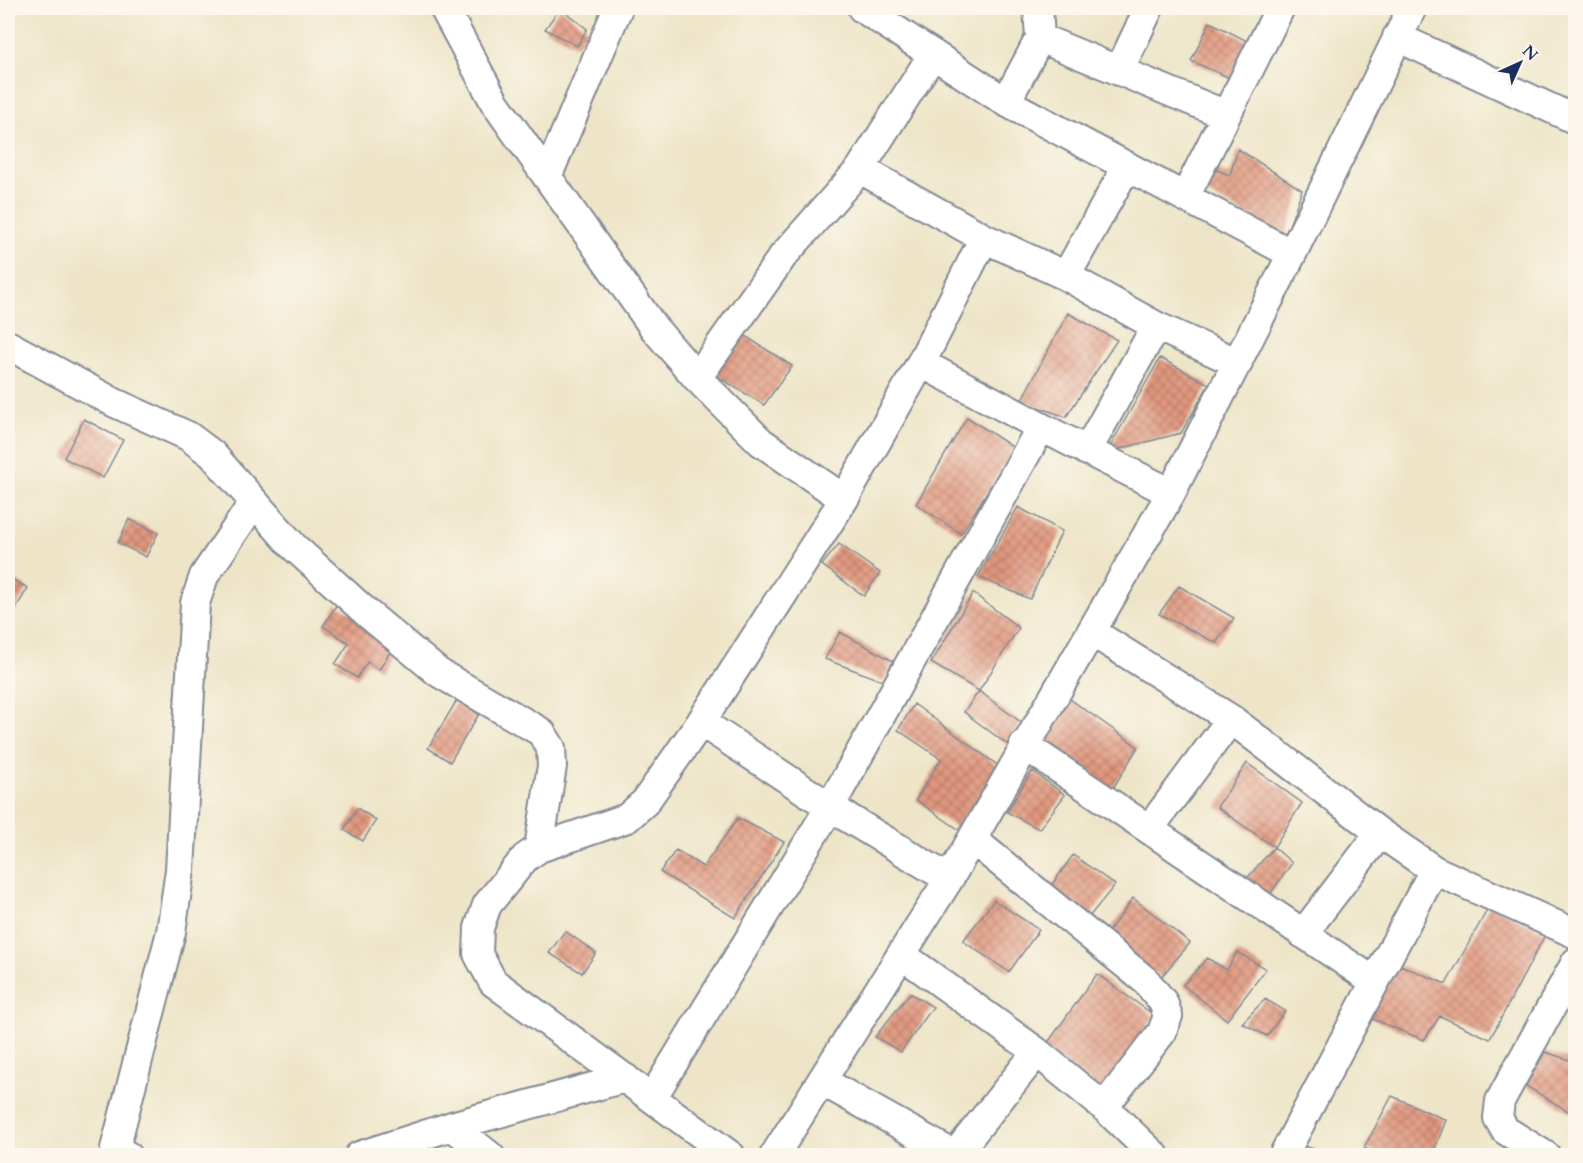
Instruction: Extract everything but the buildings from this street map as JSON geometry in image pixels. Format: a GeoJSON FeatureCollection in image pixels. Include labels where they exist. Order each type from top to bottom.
{"type":"FeatureCollection","features":[{"type":"Feature","properties":{"kind":"street"},"geometry":{"type":"LineString","coordinates":[[444,8],[495,103],[654,328],[697,378],[761,442],[844,499]]}},
{"type":"Feature","properties":{"kind":"street"},"geometry":{"type":"LineString","coordinates":[[547,177],[618,8]]}},
{"type":"Feature","properties":{"kind":"street"},"geometry":{"type":"LineString","coordinates":[[862,8],[1006,102],[1292,254]]}},
{"type":"Feature","properties":{"kind":"street"},"geometry":{"type":"LineString","coordinates":[[1006,102],[1040,38],[1038,8]]}},
{"type":"Feature","properties":{"kind":"street"},"geometry":{"type":"LineString","coordinates":[[1119,71],[1149,8]]}},
{"type":"Feature","properties":{"kind":"street"},"geometry":{"type":"LineString","coordinates":[[1185,197],[1280,8]]}},
{"type":"Feature","properties":{"kind":"street"},"geometry":{"type":"LineString","coordinates":[[774,1155],[949,879],[1172,493],[1412,8]]}},
{"type":"Feature","properties":{"kind":"street"},"geometry":{"type":"LineString","coordinates":[[1040,38],[1226,115]]}},
{"type":"Feature","properties":{"kind":"street"},"geometry":{"type":"LineString","coordinates":[[1397,38],[1575,120]]}},
{"type":"Feature","properties":{"kind":"street"},"geometry":{"type":"LineString","coordinates":[[697,378],[783,256],[860,169],[933,54]]}},
{"type":"Feature","properties":{"kind":"street"},"geometry":{"type":"LineString","coordinates":[[1066,276],[1126,166]]}},
{"type":"Feature","properties":{"kind":"street"},"geometry":{"type":"LineString","coordinates":[[860,169],[984,238],[1066,276],[1156,326],[1238,363]]}},
{"type":"Feature","properties":{"kind":"street"},"geometry":{"type":"LineString","coordinates":[[731,1155],[493,982],[478,954],[479,928],[488,905],[525,858],[539,848],[627,818],[645,802],[701,722],[844,499],[921,363],[984,238]]}},
{"type":"Feature","properties":{"kind":"street"},"geometry":{"type":"LineString","coordinates":[[1087,451],[1156,326]]}},
{"type":"Feature","properties":{"kind":"street"},"geometry":{"type":"LineString","coordinates":[[8,345],[115,403],[188,436],[212,454],[293,546],[439,673],[542,732],[551,748],[552,766],[539,848]]}},
{"type":"Feature","properties":{"kind":"street"},"geometry":{"type":"LineString","coordinates":[[921,363],[1172,493]]}},
{"type":"Feature","properties":{"kind":"street"},"geometry":{"type":"LineString","coordinates":[[652,1098],[830,807],[1041,427]]}},
{"type":"Feature","properties":{"kind":"street"},"geometry":{"type":"LineString","coordinates":[[116,1153],[171,932],[180,870],[195,603],[204,576],[254,502]]}},
{"type":"Feature","properties":{"kind":"street"},"geometry":{"type":"LineString","coordinates":[[1092,632],[1231,719],[1380,833],[1434,870],[1575,934]]}},
{"type":"Feature","properties":{"kind":"street"},"geometry":{"type":"LineString","coordinates":[[1149,829],[1231,719]]}},
{"type":"Feature","properties":{"kind":"street"},"geometry":{"type":"LineString","coordinates":[[701,722],[830,807],[949,879]]}},
{"type":"Feature","properties":{"kind":"street"},"geometry":{"type":"LineString","coordinates":[[1024,746],[1375,982]]}},
{"type":"Feature","properties":{"kind":"street"},"geometry":{"type":"LineString","coordinates":[[1303,934],[1380,833]]}},
{"type":"Feature","properties":{"kind":"street"},"geometry":{"type":"LineString","coordinates":[[972,839],[1146,981],[1163,1002],[1168,1016],[1162,1032],[1104,1107]]}},
{"type":"Feature","properties":{"kind":"street"},"geometry":{"type":"LineString","coordinates":[[1282,1155],[1434,870]]}},
{"type":"Feature","properties":{"kind":"street"},"geometry":{"type":"LineString","coordinates":[[902,955],[1036,1052],[1104,1107],[1155,1155]]}},
{"type":"Feature","properties":{"kind":"street"},"geometry":{"type":"LineString","coordinates":[[1546,1155],[1505,1130],[1498,1118],[1500,1101],[1575,962]]}},
{"type":"Feature","properties":{"kind":"street"},"geometry":{"type":"LineString","coordinates":[[822,1081],[956,1155],[1036,1052]]}},
{"type":"Feature","properties":{"kind":"street"},"geometry":{"type":"LineString","coordinates":[[359,1155],[452,1126],[625,1078]]}},
{"type":"Feature","properties":{"kind":"street"},"geometry":{"type":"LineString","coordinates":[[452,1126],[490,1155]]}}]}
